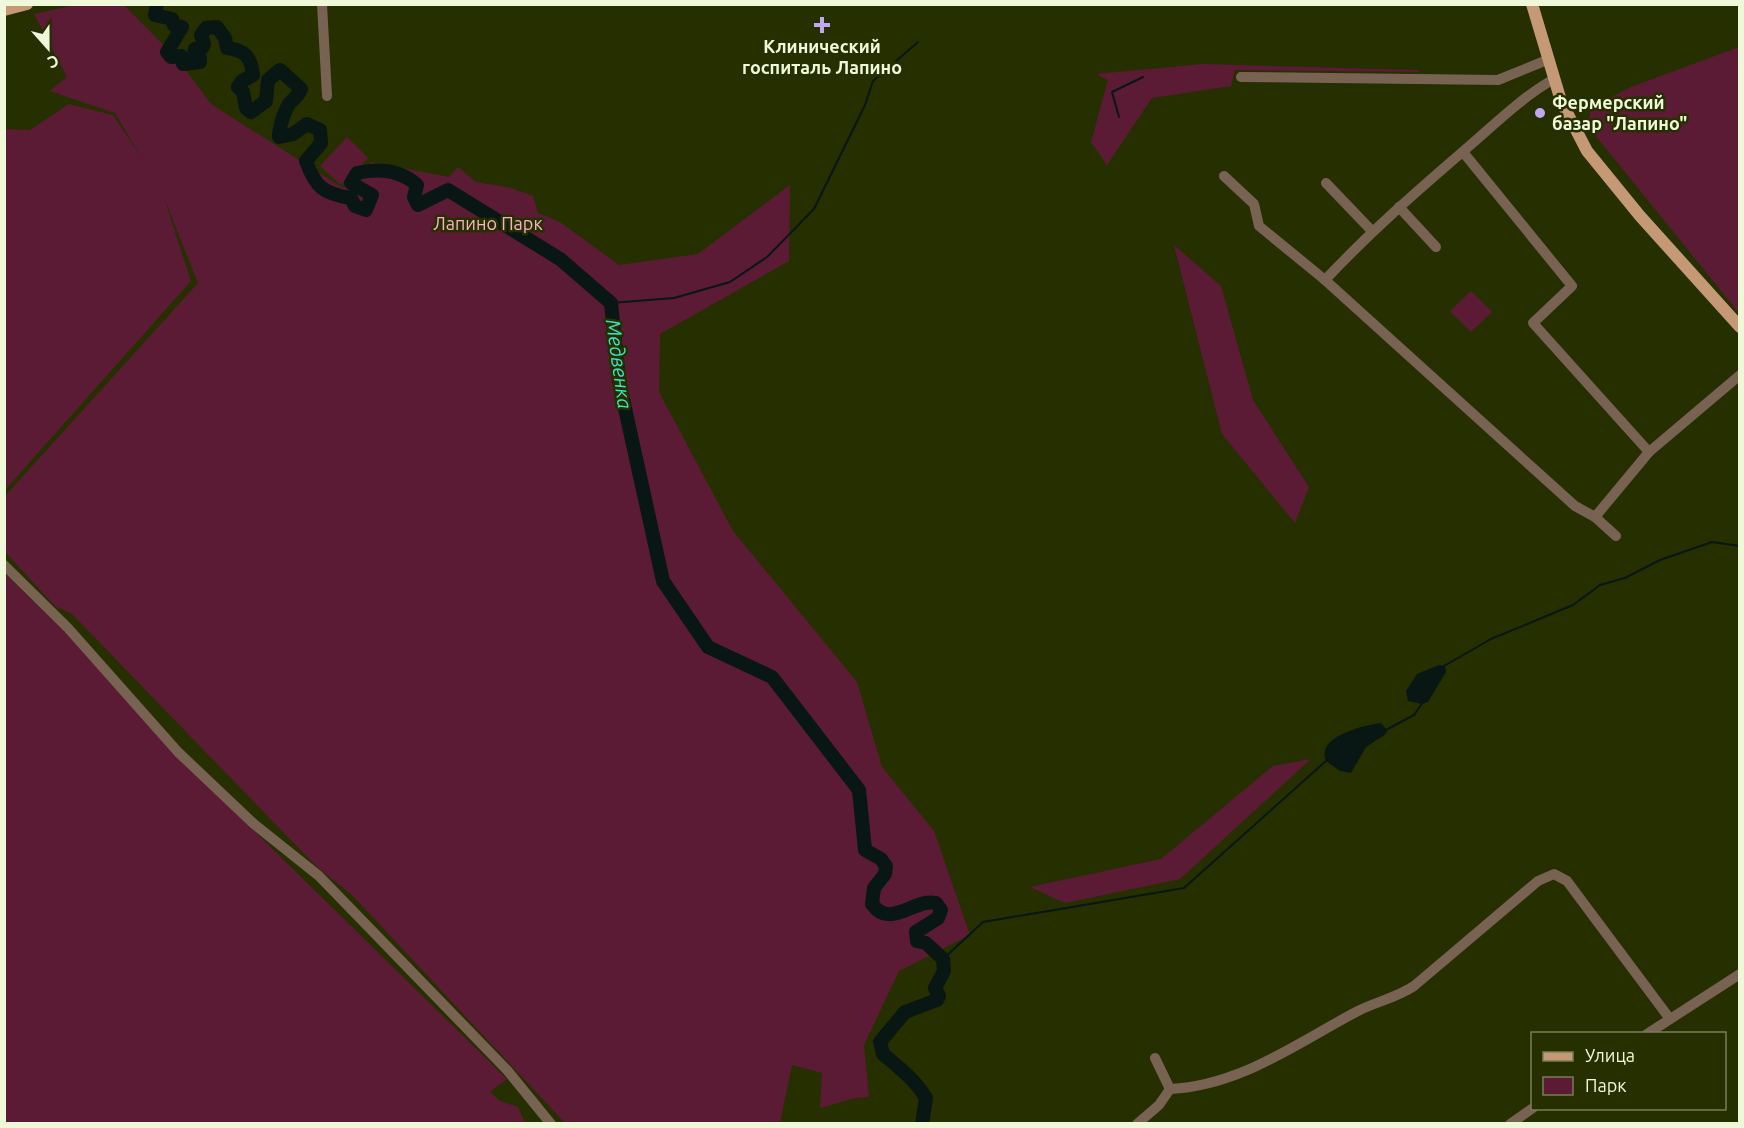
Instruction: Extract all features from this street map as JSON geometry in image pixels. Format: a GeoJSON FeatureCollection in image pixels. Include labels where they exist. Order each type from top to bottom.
{"type":"FeatureCollection","features":[{"type":"Feature","properties":{"kind":"main road"},"geometry":{"type":"LineString","coordinates":[[4,10],[27,4]]}},
{"type":"Feature","properties":{"kind":"main road"},"geometry":{"type":"LineString","coordinates":[[1521,4],[1542,41]]}},
{"type":"Feature","properties":{"kind":"main road"},"geometry":{"type":"LineString","coordinates":[[1532,4],[1566,116],[1587,151],[1640,216],[1740,327]]}},
{"type":"Feature","properties":{"kind":"street"},"geometry":{"type":"LineString","coordinates":[[322,4],[327,96]]}},
{"type":"Feature","properties":{"kind":"street"},"geometry":{"type":"LineString","coordinates":[[1241,77],[1498,80],[1548,60]]}},
{"type":"Feature","properties":{"kind":"street"},"geometry":{"type":"LineString","coordinates":[[1325,280],[1371,230],[1539,87],[1554,79]]}},
{"type":"Feature","properties":{"kind":"street"},"geometry":{"type":"LineString","coordinates":[[1463,152],[1572,286],[1533,322],[1649,452]]}},
{"type":"Feature","properties":{"kind":"street"},"geometry":{"type":"LineString","coordinates":[[1224,176],[1254,204],[1259,226],[1325,280],[1575,506],[1595,517],[1616,536]]}},
{"type":"Feature","properties":{"kind":"street"},"geometry":{"type":"LineString","coordinates":[[1326,183],[1371,230]]}},
{"type":"Feature","properties":{"kind":"street"},"geometry":{"type":"LineString","coordinates":[[1399,207],[1436,247]]}},
{"type":"Feature","properties":{"kind":"street"},"geometry":{"type":"LineString","coordinates":[[1595,517],[1649,452],[1740,375]]}},
{"type":"Feature","properties":{"kind":"street"},"geometry":{"type":"LineString","coordinates":[[4,565],[68,628],[178,752],[254,824],[319,876],[507,1070],[551,1124]]}},
{"type":"Feature","properties":{"kind":"street"},"geometry":{"type":"LineString","coordinates":[[1137,1124],[1159,1105],[1170,1089],[1221,1079],[1274,1059],[1364,1008],[1405,992],[1538,881],[1554,874],[1567,881],[1670,1019]]}},
{"type":"Feature","properties":{"kind":"street"},"geometry":{"type":"LineString","coordinates":[[1650,1032],[1740,974]]}},
{"type":"Feature","properties":{"kind":"street"},"geometry":{"type":"LineString","coordinates":[[1155,1058],[1170,1089]]}},
{"type":"Feature","properties":{"kind":"street"},"geometry":{"type":"LineString","coordinates":[[1510,1124],[1531,1109]]}},
{"type":"Feature","properties":{"kind":"green space","name":"Лапино Парк"},"geometry":{"type":"Polygon","coordinates":[[[75,5],[124,5],[179,61],[211,104],[343,188],[359,169],[372,162],[449,177],[458,167],[476,182],[511,188],[533,196],[538,213],[560,222],[619,265],[698,254],[790,185],[789,261],[660,334],[659,392],[733,531],[857,682],[882,767],[934,831],[970,935],[899,971],[864,1045],[869,1097],[855,1098],[820,1108],[822,1073],[792,1065],[780,1123],[565,1123],[353,896],[317,867],[71,613],[56,607],[5,552],[5,496],[198,283],[164,198],[191,281],[5,490],[5,129],[30,130],[69,104],[113,115],[141,157],[115,113],[50,91],[67,77],[34,14],[75,5]]]}},
{"type":"Feature","properties":{"kind":"green space"},"geometry":{"type":"Polygon","coordinates":[[[1740,47],[1739,313],[1591,130],[1589,118],[1592,107],[1631,87],[1740,47]]]}},
{"type":"Feature","properties":{"kind":"green space"},"geometry":{"type":"Polygon","coordinates":[[[1203,64],[1417,70],[1420,72],[1235,70],[1231,86],[1152,98],[1107,165],[1091,142],[1108,80],[1096,74],[1203,64]]]}},
{"type":"Feature","properties":{"kind":"green space"},"geometry":{"type":"Polygon","coordinates":[[[347,137],[368,158],[341,185],[320,166],[347,137]]]}},
{"type":"Feature","properties":{"kind":"green space"},"geometry":{"type":"Polygon","coordinates":[[[1174,245],[1221,286],[1253,400],[1309,487],[1295,523],[1222,434],[1174,245]]]}},
{"type":"Feature","properties":{"kind":"green space"},"geometry":{"type":"Polygon","coordinates":[[[1471,291],[1492,312],[1471,332],[1450,311],[1471,291]]]}},
{"type":"Feature","properties":{"kind":"green space"},"geometry":{"type":"Polygon","coordinates":[[[4,573],[72,638],[186,764],[507,1079],[490,1092],[500,1101],[518,1107],[525,1123],[5,1123],[4,573]]]}},
{"type":"Feature","properties":{"kind":"green space"},"geometry":{"type":"Polygon","coordinates":[[[1311,759],[1180,879],[1065,903],[1030,887],[1161,859],[1273,766],[1311,759]]]}},
{"type":"Feature","properties":{"kind":"shaded area"},"geometry":{"type":"Polygon","coordinates":[[[1439,665],[1445,666],[1446,672],[1428,702],[1422,704],[1408,701],[1406,691],[1417,674],[1439,665]]]}},
{"type":"Feature","properties":{"kind":"shaded area"},"geometry":{"type":"Polygon","coordinates":[[[1381,723],[1387,730],[1386,734],[1366,747],[1351,773],[1340,771],[1326,761],[1325,753],[1328,745],[1334,739],[1364,726],[1381,723]]]}},
{"type":"Feature","properties":{"kind":"waterway","name":"Медвенка"},"geometry":{"type":"LineString","coordinates":[[157,4],[155,15],[172,19],[174,25],[182,27],[167,52],[171,57],[181,56],[183,64],[200,62],[200,58],[194,55],[195,49],[202,48],[204,44],[201,35],[206,28],[217,27],[225,38],[227,48],[243,53],[249,59],[253,75],[242,81],[238,87],[243,92],[246,108],[251,112],[266,101],[268,80],[280,70],[301,89],[285,111],[279,137],[293,134],[307,124],[320,130],[321,143],[306,161],[313,177],[322,188],[351,198],[355,206],[366,210],[372,195],[351,183],[357,173],[389,172],[404,176],[417,185],[414,197],[418,205],[448,190],[560,259],[611,303],[619,381],[663,581],[708,647],[772,677],[859,790],[865,850],[881,859],[886,866],[885,874],[874,888],[872,904],[886,914],[894,914],[928,903],[936,903],[941,910],[938,918],[916,932],[917,941],[926,943],[943,959],[944,971],[935,988],[939,996],[937,1000],[905,1012],[880,1042],[883,1054],[912,1080],[926,1098],[922,1124]]}},
{"type":"Feature","properties":{"kind":"waterway"},"geometry":{"type":"LineString","coordinates":[[611,303],[674,298],[730,282],[767,257],[814,209],[865,105],[873,81],[918,42]]}},
{"type":"Feature","properties":{"kind":"waterway"},"geometry":{"type":"LineString","coordinates":[[1119,117],[1112,92],[1143,77]]}},
{"type":"Feature","properties":{"kind":"waterway"},"geometry":{"type":"LineString","coordinates":[[1444,666],[1491,639],[1573,605],[1600,585],[1625,578],[1660,560],[1712,542],[1740,546]]}},
{"type":"Feature","properties":{"kind":"waterway"},"geometry":{"type":"LineString","coordinates":[[1386,730],[1414,715],[1423,702]]}},
{"type":"Feature","properties":{"kind":"waterway"},"geometry":{"type":"LineString","coordinates":[[943,959],[983,922],[1184,888],[1327,760]]}},
{"type":"Feature","properties":{"kind":"place","name":"Клинический госпиталь Лапино"},"geometry":{"type":"Point","coordinates":[822,25]}},
{"type":"Feature","properties":{"kind":"place","name":"Фермерский базар \"Лапино\""},"geometry":{"type":"Point","coordinates":[1540,113]}}]}
